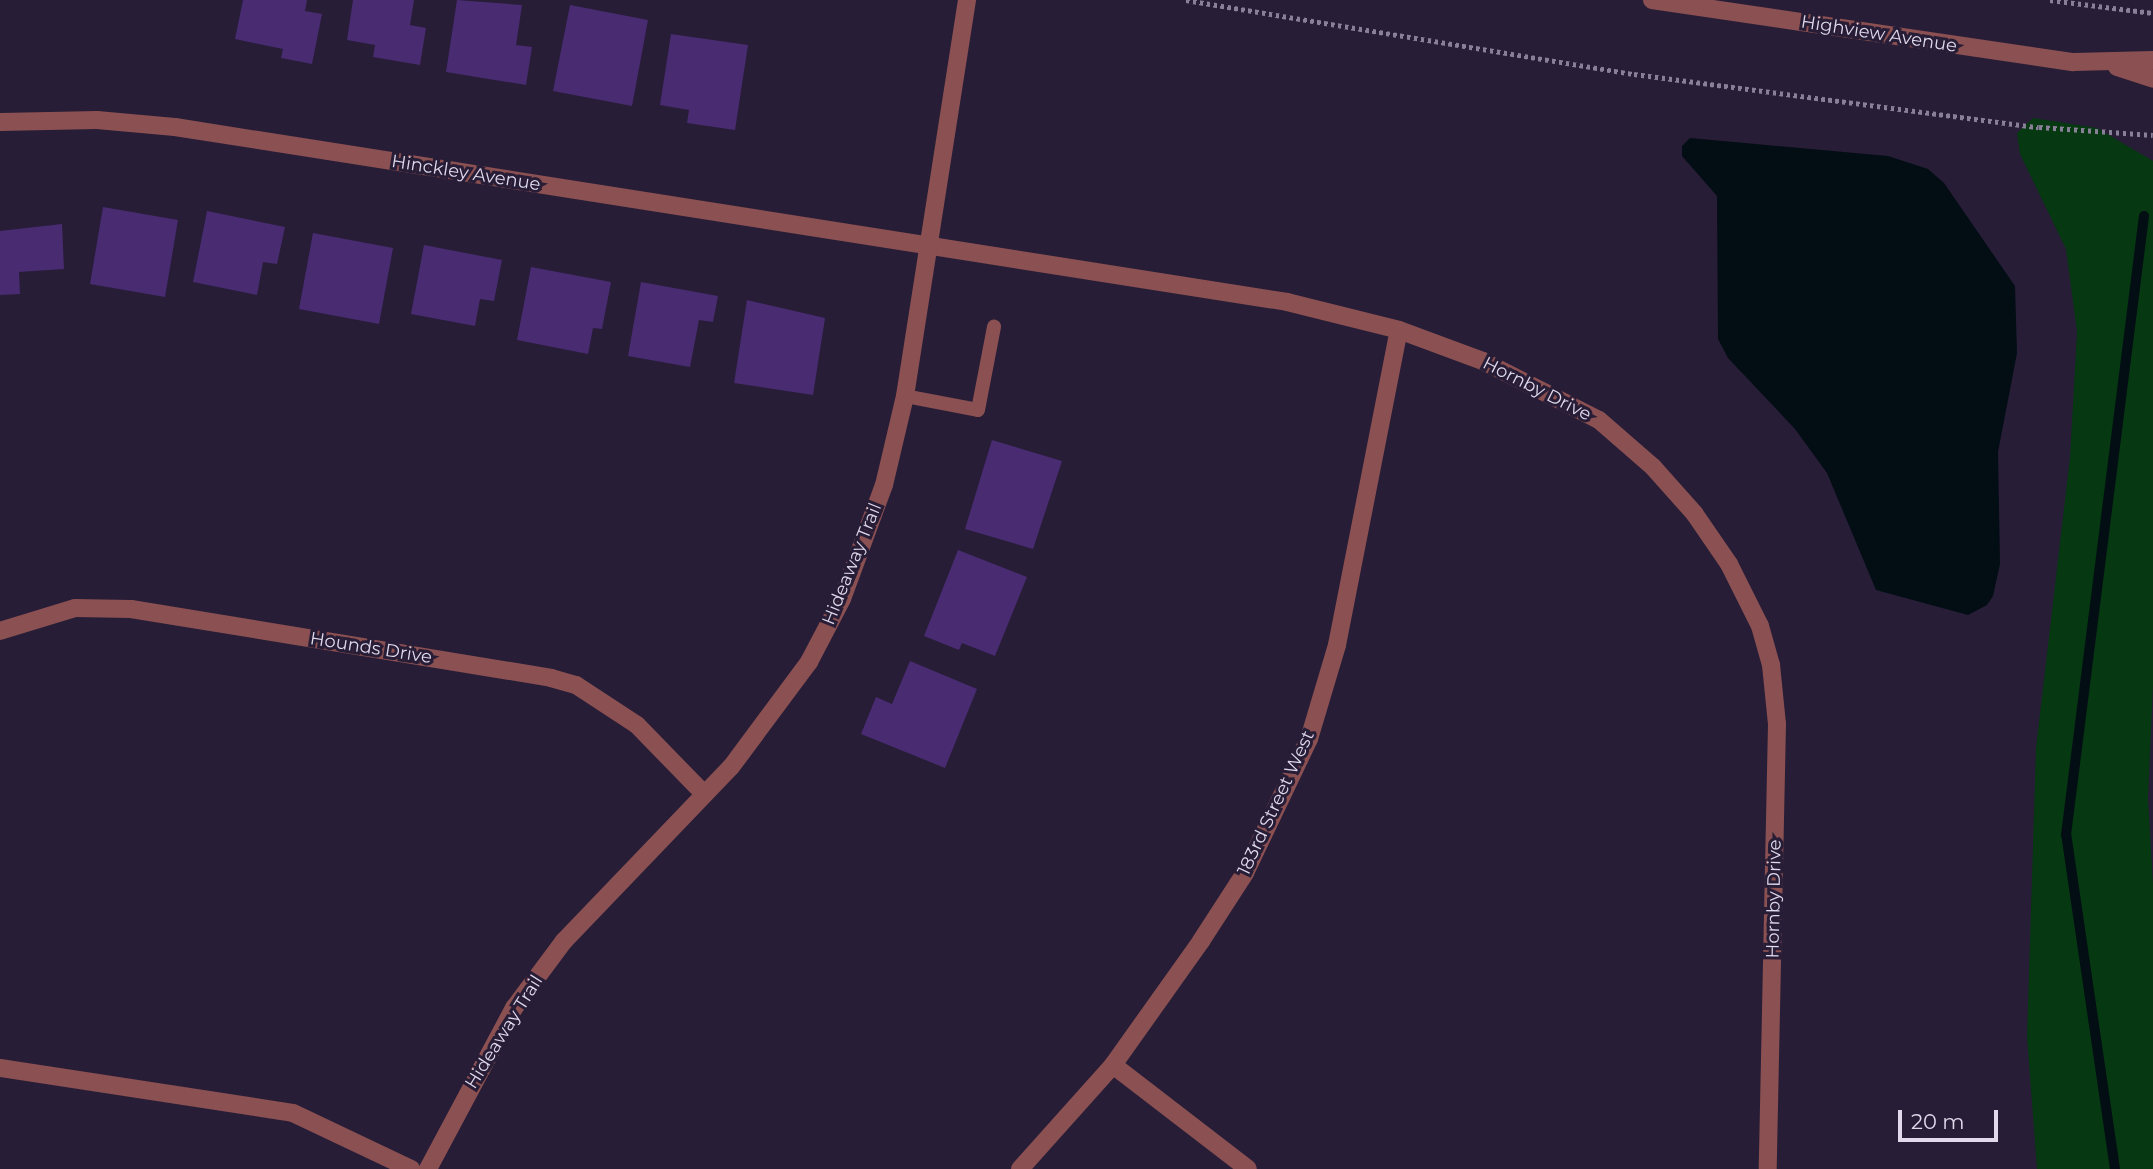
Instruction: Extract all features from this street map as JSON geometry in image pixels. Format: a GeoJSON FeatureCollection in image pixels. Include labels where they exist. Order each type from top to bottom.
{"type":"FeatureCollection","features":[{"type":"Feature","properties":{"kind":"street","name":"Hideaway Trail"},"geometry":{"type":"LineString","coordinates":[[428,1169],[489,1050],[534,981],[564,941],[704,794],[783,700],[842,599],[884,485],[905,396],[967,0]]}},
{"type":"Feature","properties":{"kind":"street","name":"Highview Avenue"},"geometry":{"type":"LineString","coordinates":[[1652,0],[2107,64],[2153,79]]}},
{"type":"Feature","properties":{"kind":"street","name":"Highview Avenue"},"geometry":{"type":"LineString","coordinates":[[2107,64],[2153,60]]}},
{"type":"Feature","properties":{"kind":"street","name":"Hinckley Avenue"},"geometry":{"type":"LineString","coordinates":[[0,122],[97,120],[175,127],[930,248]]}},
{"type":"Feature","properties":{"kind":"street","name":"Hornby Drive"},"geometry":{"type":"LineString","coordinates":[[930,248],[1287,302],[1399,330],[1483,361],[1599,420],[1653,467],[1694,513],[1729,564],[1760,626],[1771,666],[1777,724],[1768,1169]]}},
{"type":"Feature","properties":{"kind":"street","name":"183rd Street West"},"geometry":{"type":"LineString","coordinates":[[1020,1169],[1113,1065],[1245,873],[1309,739],[1337,645],[1399,330]]}},
{"type":"Feature","properties":{"kind":"street","name":"Hounds Drive"},"geometry":{"type":"LineString","coordinates":[[0,631],[53,612],[122,609],[551,678],[576,685],[637,725],[704,794]]}},
{"type":"Feature","properties":{"kind":"street"},"geometry":{"type":"LineString","coordinates":[[1113,1065],[1248,1169]]}},
{"type":"Feature","properties":{"kind":"street"},"geometry":{"type":"LineString","coordinates":[[0,1068],[293,1113],[411,1169]]}},
{"type":"Feature","properties":{"kind":"lane"},"geometry":{"type":"LineString","coordinates":[[905,396],[978,410],[994,327]]}},
{"type":"Feature","properties":{"kind":"path"},"geometry":{"type":"LineString","coordinates":[[1186,0],[1634,74],[2039,127],[2153,135]]}},
{"type":"Feature","properties":{"kind":"path"},"geometry":{"type":"LineString","coordinates":[[2050,0],[2153,13]]}},
{"type":"Feature","properties":{"kind":"green space"},"geometry":{"type":"Polygon","coordinates":[[[2033,118],[2097,128],[2153,161],[2153,685],[2148,798],[2153,885],[2153,1169],[2037,1169],[2027,1037],[2036,748],[2070,457],[2077,332],[2066,249],[2020,154],[2017,133],[2033,118]]]}},
{"type":"Feature","properties":{"kind":"shaded area"},"geometry":{"type":"Polygon","coordinates":[[[1690,138],[1888,156],[1928,169],[1944,183],[2015,286],[2017,353],[1998,452],[2000,564],[1993,596],[1987,605],[1968,615],[1876,590],[1827,473],[1795,429],[1728,358],[1718,339],[1717,196],[1682,156],[1682,146],[1690,138]]]}},
{"type":"Feature","properties":{"kind":"building"},"geometry":{"type":"Polygon","coordinates":[[[243,0],[307,0],[305,11],[322,14],[312,64],[281,58],[283,49],[235,39],[243,0]]]}},
{"type":"Feature","properties":{"kind":"building"},"geometry":{"type":"Polygon","coordinates":[[[353,0],[414,0],[410,25],[426,28],[420,65],[373,57],[375,45],[347,40],[353,0]]]}},
{"type":"Feature","properties":{"kind":"building"},"geometry":{"type":"Polygon","coordinates":[[[457,0],[522,5],[516,45],[532,47],[526,85],[446,72],[457,0]]]}},
{"type":"Feature","properties":{"kind":"building"},"geometry":{"type":"Polygon","coordinates":[[[570,5],[648,20],[632,106],[553,91],[570,5]]]}},
{"type":"Feature","properties":{"kind":"building"},"geometry":{"type":"Polygon","coordinates":[[[671,34],[748,45],[735,130],[687,123],[689,110],[660,105],[671,34]]]}},
{"type":"Feature","properties":{"kind":"building"},"geometry":{"type":"Polygon","coordinates":[[[103,207],[178,220],[165,297],[90,284],[103,207]]]}},
{"type":"Feature","properties":{"kind":"building"},"geometry":{"type":"Polygon","coordinates":[[[207,211],[285,227],[277,264],[263,262],[257,295],[193,282],[207,211]]]}},
{"type":"Feature","properties":{"kind":"building"},"geometry":{"type":"Polygon","coordinates":[[[62,224],[64,269],[19,272],[20,294],[0,295],[0,231],[62,224]]]}},
{"type":"Feature","properties":{"kind":"building"},"geometry":{"type":"Polygon","coordinates":[[[313,233],[393,248],[379,324],[299,309],[313,233]]]}},
{"type":"Feature","properties":{"kind":"building"},"geometry":{"type":"Polygon","coordinates":[[[424,245],[502,260],[494,301],[480,299],[475,326],[411,314],[424,245]]]}},
{"type":"Feature","properties":{"kind":"building"},"geometry":{"type":"Polygon","coordinates":[[[531,267],[611,282],[602,329],[593,328],[588,354],[517,340],[531,267]]]}},
{"type":"Feature","properties":{"kind":"building"},"geometry":{"type":"Polygon","coordinates":[[[641,282],[718,296],[713,322],[699,320],[690,367],[628,356],[641,282]]]}},
{"type":"Feature","properties":{"kind":"building"},"geometry":{"type":"Polygon","coordinates":[[[747,300],[825,318],[813,395],[734,383],[747,300]]]}},
{"type":"Feature","properties":{"kind":"building"},"geometry":{"type":"Polygon","coordinates":[[[992,440],[1062,461],[1033,549],[965,529],[992,440]]]}},
{"type":"Feature","properties":{"kind":"building"},"geometry":{"type":"Polygon","coordinates":[[[958,550],[1027,577],[995,656],[962,643],[959,650],[924,636],[958,550]]]}},
{"type":"Feature","properties":{"kind":"building"},"geometry":{"type":"Polygon","coordinates":[[[910,661],[977,689],[945,768],[861,734],[876,697],[892,704],[910,661]]]}},
{"type":"Feature","properties":{"kind":"waterway"},"geometry":{"type":"LineString","coordinates":[[2115,1169],[2066,835],[2144,216]]}}]}
